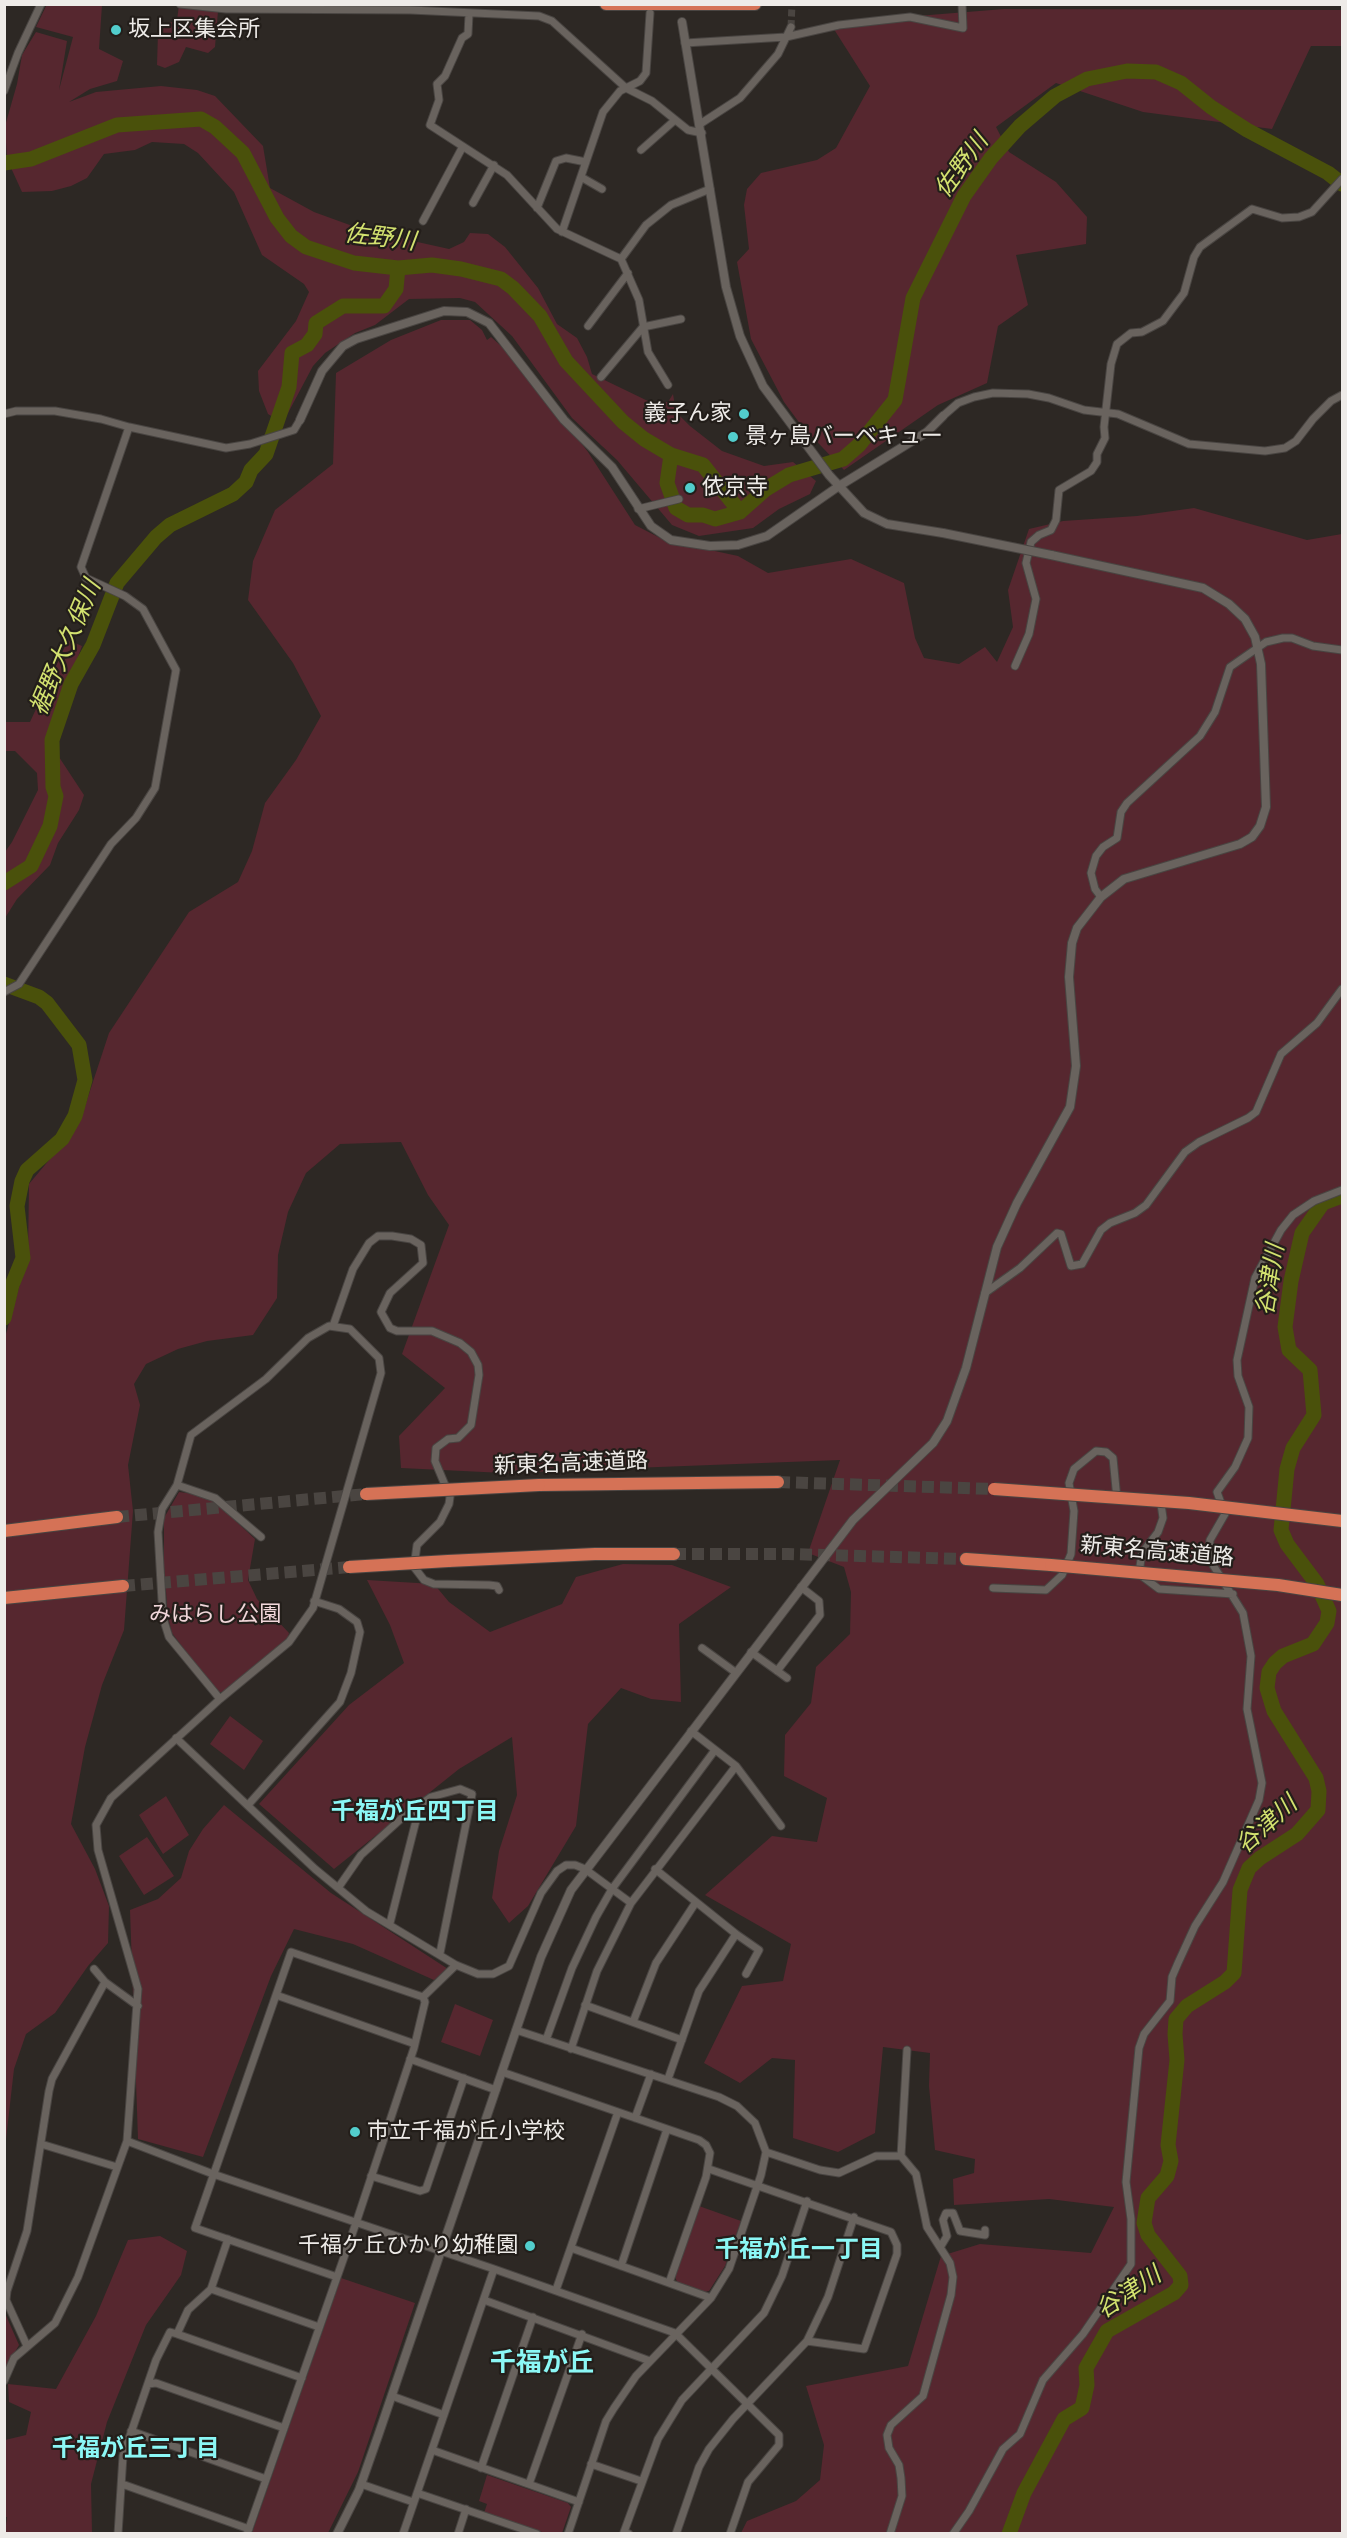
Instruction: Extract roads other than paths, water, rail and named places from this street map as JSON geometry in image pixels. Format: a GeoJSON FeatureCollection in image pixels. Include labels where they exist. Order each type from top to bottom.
{"type":"FeatureCollection","features":[{"type":"Feature","properties":{"kind":"highway"},"geometry":{"type":"LineString","coordinates":[[606,4],[755,4]]}},
{"type":"Feature","properties":{"kind":"highway","name":"新東名高速道路"},"geometry":{"type":"LineString","coordinates":[[366,1494],[539,1485],[778,1482]]}},
{"type":"Feature","properties":{"kind":"highway"},"geometry":{"type":"LineString","coordinates":[[994,1489],[1189,1503],[1342,1521]]}},
{"type":"Feature","properties":{"kind":"highway"},"geometry":{"type":"LineString","coordinates":[[4,1531],[117,1517]]}},
{"type":"Feature","properties":{"kind":"highway"},"geometry":{"type":"LineString","coordinates":[[349,1568],[595,1554],[674,1554]]}},
{"type":"Feature","properties":{"kind":"highway","name":"新東名高速道路"},"geometry":{"type":"LineString","coordinates":[[966,1559],[1255,1582],[1342,1595]]}},
{"type":"Feature","properties":{"kind":"highway"},"geometry":{"type":"LineString","coordinates":[[11,1597],[123,1586]]}},
{"type":"Feature","properties":{"kind":"street"},"geometry":{"type":"LineString","coordinates":[[4,91],[18,53],[41,4]]}},
{"type":"Feature","properties":{"kind":"street"},"geometry":{"type":"LineString","coordinates":[[180,4],[226,9],[410,10],[539,16],[552,21],[626,88],[652,101],[688,130],[701,129],[740,98],[778,54],[791,27]]}},
{"type":"Feature","properties":{"kind":"street"},"geometry":{"type":"LineString","coordinates":[[685,43],[786,37],[839,25],[910,17],[963,28],[963,4]]}},
{"type":"Feature","properties":{"kind":"street"},"geometry":{"type":"LineString","coordinates":[[562,232],[603,112],[620,92],[640,81],[646,73],[650,13]]}},
{"type":"Feature","properties":{"kind":"street"},"geometry":{"type":"LineString","coordinates":[[469,14],[468,34],[462,38],[445,76],[437,84],[439,100],[430,124],[462,148],[494,165],[562,232],[621,259],[639,300],[652,362],[668,385]]}},
{"type":"Feature","properties":{"kind":"street"},"geometry":{"type":"LineString","coordinates":[[337,2534],[361,2484],[392,2397],[552,1930],[585,1869],[853,1520],[933,1443],[947,1421],[966,1368],[984,1293],[1007,1224],[1070,1107],[1076,1066],[1069,977],[1072,943],[1084,917],[1101,897],[1124,879],[1240,844],[1252,837],[1260,826],[1266,807],[1258,648],[1245,619],[1229,604],[1203,588],[943,533],[887,524],[864,513],[805,445],[763,386],[740,336],[726,287],[682,22]]}},
{"type":"Feature","properties":{"kind":"street"},"geometry":{"type":"LineString","coordinates":[[641,150],[675,120]]}},
{"type":"Feature","properties":{"kind":"street"},"geometry":{"type":"LineString","coordinates":[[423,221],[462,148]]}},
{"type":"Feature","properties":{"kind":"street"},"geometry":{"type":"LineString","coordinates":[[537,208],[556,161],[566,158],[586,162]]}},
{"type":"Feature","properties":{"kind":"street"},"geometry":{"type":"LineString","coordinates":[[473,203],[494,165]]}},
{"type":"Feature","properties":{"kind":"street"},"geometry":{"type":"LineString","coordinates":[[580,177],[602,189]]}},
{"type":"Feature","properties":{"kind":"street"},"geometry":{"type":"LineString","coordinates":[[1015,666],[1029,633],[1035,599],[1026,563],[1031,542],[1039,535],[1051,530],[1056,520],[1059,490],[1094,468],[1105,438],[1111,364],[1117,344],[1131,333],[1142,332],[1163,321],[1184,293],[1194,257],[1200,247],[1252,209],[1282,218],[1299,217],[1312,212],[1342,179]]}},
{"type":"Feature","properties":{"kind":"street"},"geometry":{"type":"LineString","coordinates":[[621,259],[646,225],[671,205],[710,189]]}},
{"type":"Feature","properties":{"kind":"street"},"geometry":{"type":"LineString","coordinates":[[588,326],[628,273]]}},
{"type":"Feature","properties":{"kind":"street"},"geometry":{"type":"LineString","coordinates":[[4,414],[16,411],[55,411],[101,418],[129,428],[226,448],[250,444],[294,430],[322,371],[343,346],[356,339],[444,311],[467,312],[489,323],[564,420],[612,467],[651,526],[671,540],[697,545],[738,544],[767,536],[839,486],[927,432],[958,403],[993,393],[1028,394],[1049,398],[1084,410],[1106,411],[1189,444],[1265,451],[1285,448],[1296,441],[1331,401],[1342,395]]}},
{"type":"Feature","properties":{"kind":"street"},"geometry":{"type":"LineString","coordinates":[[601,377],[643,327],[681,319]]}},
{"type":"Feature","properties":{"kind":"street"},"geometry":{"type":"LineString","coordinates":[[4,992],[20,984],[111,844],[136,818],[155,788],[176,670],[143,609],[125,596],[86,578],[81,567],[129,428]]}},
{"type":"Feature","properties":{"kind":"street"},"geometry":{"type":"LineString","coordinates":[[638,509],[679,499]]}},
{"type":"Feature","properties":{"kind":"street"},"geometry":{"type":"LineString","coordinates":[[1101,897],[1095,889],[1091,873],[1096,856],[1103,847],[1117,838],[1120,812],[1200,736],[1215,712],[1230,667],[1266,642],[1292,638],[1313,646],[1342,650]]}},
{"type":"Feature","properties":{"kind":"street"},"geometry":{"type":"LineString","coordinates":[[984,1293],[1020,1268],[1057,1233],[1061,1234],[1071,1266],[1082,1264],[1101,1230],[1146,1205],[1185,1152],[1207,1137],[1256,1112],[1281,1054],[1317,1023],[1342,989]]}},
{"type":"Feature","properties":{"kind":"street"},"geometry":{"type":"LineString","coordinates":[[952,2534],[969,2511],[1003,2449],[1020,2434],[1043,2380],[1083,2334],[1131,2264],[1131,2219],[1126,2182],[1139,2048],[1144,2034],[1170,2001],[1175,1970],[1195,1926],[1227,1873],[1259,1800],[1262,1783],[1247,1709],[1251,1656],[1243,1613],[1213,1565],[1209,1554],[1210,1540],[1225,1514],[1216,1492],[1235,1467],[1248,1438],[1249,1407],[1238,1376],[1237,1360],[1255,1278],[1281,1230],[1293,1215],[1314,1201],[1342,1190]]}},
{"type":"Feature","properties":{"kind":"street"},"geometry":{"type":"LineString","coordinates":[[333,1326],[352,1269],[369,1243],[378,1236],[392,1236],[411,1239],[421,1245],[423,1263],[390,1293],[381,1312],[390,1328],[432,1331],[460,1343],[471,1352],[478,1365],[479,1375],[471,1425],[458,1438],[448,1439],[436,1448],[435,1461],[446,1486],[449,1504],[440,1522],[417,1545],[414,1567],[424,1580],[434,1584],[489,1585],[499,1590]]}},
{"type":"Feature","properties":{"kind":"street"},"geometry":{"type":"LineString","coordinates":[[4,2381],[14,2358],[55,2323],[78,2277],[127,2140],[138,1989],[132,1961],[98,1850],[96,1825],[111,1798],[219,1700],[289,1642],[305,1621],[314,1601],[381,1373],[380,1358],[350,1329],[333,1326],[308,1338],[266,1379],[191,1435],[177,1485],[162,1509],[158,1532],[163,1618],[169,1637],[219,1700]]}},
{"type":"Feature","properties":{"kind":"street"},"geometry":{"type":"LineString","coordinates":[[993,1588],[1046,1590],[1062,1575],[1071,1554],[1074,1511],[1069,1483],[1074,1469],[1096,1451],[1107,1452],[1113,1458],[1116,1497],[1120,1502],[1153,1500],[1161,1504],[1163,1518],[1142,1553],[1140,1566],[1143,1578],[1159,1589],[1233,1594]]}},
{"type":"Feature","properties":{"kind":"street"},"geometry":{"type":"LineString","coordinates":[[177,1485],[215,1498],[261,1537]]}},
{"type":"Feature","properties":{"kind":"street"},"geometry":{"type":"LineString","coordinates":[[777,1671],[820,1615],[819,1601],[801,1587]]}},
{"type":"Feature","properties":{"kind":"street"},"geometry":{"type":"LineString","coordinates":[[248,1805],[340,1702],[351,1672],[360,1632],[357,1622],[339,1609],[314,1601]]}},
{"type":"Feature","properties":{"kind":"street"},"geometry":{"type":"LineString","coordinates":[[702,1648],[735,1672]]}},
{"type":"Feature","properties":{"kind":"street"},"geometry":{"type":"LineString","coordinates":[[751,1652],[787,1678]]}},
{"type":"Feature","properties":{"kind":"street"},"geometry":{"type":"LineString","coordinates":[[691,1731],[735,1766],[781,1826]]}},
{"type":"Feature","properties":{"kind":"street"},"geometry":{"type":"LineString","coordinates":[[176,1738],[338,1888],[366,1911],[390,1923],[456,1965],[487,1975],[509,1966],[548,1881],[566,1865],[575,1865],[585,1869],[631,1903]]}},
{"type":"Feature","properties":{"kind":"street"},"geometry":{"type":"LineString","coordinates":[[546,2040],[583,1942],[612,1889],[715,1750]]}},
{"type":"Feature","properties":{"kind":"street"},"geometry":{"type":"LineString","coordinates":[[571,2049],[609,1943],[631,1903],[735,1766]]}},
{"type":"Feature","properties":{"kind":"street"},"geometry":{"type":"LineString","coordinates":[[338,1888],[361,1855],[431,1797],[460,1789],[472,1794],[440,1953]]}},
{"type":"Feature","properties":{"kind":"street"},"geometry":{"type":"LineString","coordinates":[[390,1923],[420,1805]]}},
{"type":"Feature","properties":{"kind":"street"},"geometry":{"type":"LineString","coordinates":[[655,1869],[759,1950],[746,1974]]}},
{"type":"Feature","properties":{"kind":"street"},"geometry":{"type":"LineString","coordinates":[[633,2022],[656,1963],[696,1902]]}},
{"type":"Feature","properties":{"kind":"street"},"geometry":{"type":"LineString","coordinates":[[668,2079],[699,1991],[736,1934]]}},
{"type":"Feature","properties":{"kind":"street"},"geometry":{"type":"LineString","coordinates":[[337,2277],[195,2228],[291,1952],[423,1997]]}},
{"type":"Feature","properties":{"kind":"street"},"geometry":{"type":"LineString","coordinates":[[423,1997],[456,1965]]}},
{"type":"Feature","properties":{"kind":"street"},"geometry":{"type":"LineString","coordinates":[[94,1970],[105,1982],[138,2006]]}},
{"type":"Feature","properties":{"kind":"street"},"geometry":{"type":"LineString","coordinates":[[27,2346],[6,2300],[27,2231],[52,2079],[105,1982]]}},
{"type":"Feature","properties":{"kind":"street"},"geometry":{"type":"LineString","coordinates":[[276,1995],[415,2044]]}},
{"type":"Feature","properties":{"kind":"street"},"geometry":{"type":"LineString","coordinates":[[122,2484],[248,2531],[356,2223],[415,2044],[425,2002],[423,1997]]}},
{"type":"Feature","properties":{"kind":"street"},"geometry":{"type":"LineString","coordinates":[[585,2005],[682,2040]]}},
{"type":"Feature","properties":{"kind":"street"},"geometry":{"type":"LineString","coordinates":[[516,2030],[668,2079],[737,2106],[755,2122],[766,2152],[758,2185],[729,2269],[711,2298],[650,2361],[614,2408],[591,2464],[568,2534]]}},
{"type":"Feature","properties":{"kind":"street"},"geometry":{"type":"LineString","coordinates":[[890,2534],[902,2496],[898,2465],[889,2448],[887,2435],[891,2426],[922,2396],[951,2295],[953,2277],[942,2246],[927,2227],[922,2212],[916,2174],[901,2157],[907,2050]]}},
{"type":"Feature","properties":{"kind":"street"},"geometry":{"type":"LineString","coordinates":[[410,2059],[496,2090]]}},
{"type":"Feature","properties":{"kind":"street"},"geometry":{"type":"LineString","coordinates":[[502,2073],[667,2129],[706,2145],[710,2153],[709,2169],[669,2283]]}},
{"type":"Feature","properties":{"kind":"street"},"geometry":{"type":"LineString","coordinates":[[635,2118],[651,2074]]}},
{"type":"Feature","properties":{"kind":"street"},"geometry":{"type":"LineString","coordinates":[[371,2176],[420,2191],[426,2189],[464,2078]]}},
{"type":"Feature","properties":{"kind":"street"},"geometry":{"type":"LineString","coordinates":[[556,2290],[618,2112]]}},
{"type":"Feature","properties":{"kind":"street"},"geometry":{"type":"LineString","coordinates":[[621,2266],[667,2129]]}},
{"type":"Feature","properties":{"kind":"street"},"geometry":{"type":"LineString","coordinates":[[127,2140],[213,2174],[494,2268],[675,2333],[779,2435],[779,2445],[748,2482],[730,2534]]}},
{"type":"Feature","properties":{"kind":"street"},"geometry":{"type":"LineString","coordinates":[[41,2144],[117,2168]]}},
{"type":"Feature","properties":{"kind":"street"},"geometry":{"type":"LineString","coordinates":[[766,2152],[820,2170],[839,2173],[876,2156],[901,2157]]}},
{"type":"Feature","properties":{"kind":"street"},"geometry":{"type":"LineString","coordinates":[[709,2169],[854,2217],[891,2232],[897,2245],[897,2254],[864,2349],[807,2341]]}},
{"type":"Feature","properties":{"kind":"street"},"geometry":{"type":"LineString","coordinates":[[630,2534],[624,2532],[641,2481],[669,2418],[682,2400],[764,2313],[782,2276],[807,2201]]}},
{"type":"Feature","properties":{"kind":"street"},"geometry":{"type":"LineString","coordinates":[[942,2246],[947,2236],[943,2220],[946,2213],[953,2213],[960,2231],[985,2235],[985,2230]]}},
{"type":"Feature","properties":{"kind":"street"},"geometry":{"type":"LineString","coordinates":[[676,2534],[699,2467],[709,2449],[807,2341],[828,2297],[854,2217]]}},
{"type":"Feature","properties":{"kind":"street"},"geometry":{"type":"LineString","coordinates":[[177,2334],[188,2310],[211,2289],[228,2239]]}},
{"type":"Feature","properties":{"kind":"street"},"geometry":{"type":"LineString","coordinates":[[571,2248],[711,2298]]}},
{"type":"Feature","properties":{"kind":"street"},"geometry":{"type":"LineString","coordinates":[[403,2534],[494,2268]]}},
{"type":"Feature","properties":{"kind":"street"},"geometry":{"type":"LineString","coordinates":[[211,2289],[319,2327]]}},
{"type":"Feature","properties":{"kind":"street"},"geometry":{"type":"LineString","coordinates":[[484,2300],[582,2334],[650,2361]]}},
{"type":"Feature","properties":{"kind":"street"},"geometry":{"type":"LineString","coordinates":[[481,2468],[533,2317]]}},
{"type":"Feature","properties":{"kind":"street"},"geometry":{"type":"LineString","coordinates":[[118,2534],[123,2456],[148,2384],[171,2332],[302,2378]]}},
{"type":"Feature","properties":{"kind":"street"},"geometry":{"type":"LineString","coordinates":[[530,2484],[582,2334]]}},
{"type":"Feature","properties":{"kind":"street"},"geometry":{"type":"LineString","coordinates":[[148,2384],[156,2383],[284,2428]]}},
{"type":"Feature","properties":{"kind":"street"},"geometry":{"type":"LineString","coordinates":[[392,2397],[444,2415]]}},
{"type":"Feature","properties":{"kind":"street"},"geometry":{"type":"LineString","coordinates":[[131,2431],[266,2479]]}},
{"type":"Feature","properties":{"kind":"street"},"geometry":{"type":"LineString","coordinates":[[432,2450],[579,2502]]}},
{"type":"Feature","properties":{"kind":"street"},"geometry":{"type":"LineString","coordinates":[[591,2464],[641,2481]]}},
{"type":"Feature","properties":{"kind":"street"},"geometry":{"type":"LineString","coordinates":[[361,2484],[413,2502]]}},
{"type":"Feature","properties":{"kind":"street"},"geometry":{"type":"LineString","coordinates":[[417,2493],[514,2530],[537,2534]]}},
{"type":"Feature","properties":{"kind":"street"},"geometry":{"type":"LineString","coordinates":[[458,2534],[466,2510]]}},
{"type":"Feature","properties":{"kind":"waterway","name":"佐野川"},"geometry":{"type":"LineString","coordinates":[[671,455],[667,483],[676,508],[688,515],[703,515],[715,519],[740,512],[766,489],[789,475],[843,459],[859,445],[895,400],[913,298],[964,196],[991,158],[1020,126],[1055,96],[1087,79],[1127,71],[1156,72],[1181,83],[1211,107],[1247,130],[1328,173],[1342,184]]}},
{"type":"Feature","properties":{"kind":"waterway","name":"佐野川"},"geometry":{"type":"LineString","coordinates":[[4,163],[31,159],[117,125],[201,119],[215,127],[243,153],[277,218],[291,236],[306,247],[354,263],[398,268],[432,265],[461,269],[501,279],[540,316],[566,361],[623,422],[644,439],[671,455],[703,465],[740,512]]}},
{"type":"Feature","properties":{"kind":"waterway","name":"裾野大久保川"},"geometry":{"type":"LineString","coordinates":[[4,883],[31,866],[50,826],[56,796],[53,787],[52,740],[71,684],[93,645],[117,583],[156,537],[170,525],[233,494],[246,482],[251,470],[266,454],[289,387],[292,353],[307,345],[315,334],[316,323],[343,306],[384,306],[396,289],[398,268]]}},
{"type":"Feature","properties":{"kind":"waterway","name":"裾野大久保川"},"geometry":{"type":"LineString","coordinates":[[4,984],[39,997],[47,1003],[79,1045],[85,1080],[75,1116],[62,1139],[27,1170],[22,1181],[17,1206],[23,1258],[12,1285],[4,1318]]}},
{"type":"Feature","properties":{"kind":"waterway","name":"谷津川"},"geometry":{"type":"LineString","coordinates":[[1009,2534],[1024,2493],[1064,2419],[1082,2408],[1087,2385],[1086,2368],[1107,2331],[1174,2293],[1181,2285],[1180,2276],[1148,2235],[1144,2223],[1148,2198],[1167,2176],[1171,2161],[1168,2145],[1177,2060],[1176,2019],[1187,2006],[1225,1982],[1234,1973],[1240,1890],[1249,1868],[1260,1858],[1297,1834],[1318,1810],[1319,1791],[1316,1778],[1274,1711],[1267,1688],[1269,1672],[1275,1663],[1283,1656],[1313,1644],[1327,1623],[1329,1611],[1317,1584],[1287,1544],[1281,1530],[1287,1469],[1293,1448],[1314,1415],[1310,1370],[1289,1350],[1285,1327],[1291,1281],[1302,1233],[1323,1203],[1342,1196]]}},
{"type":"Feature","properties":{"kind":"tunnel"},"geometry":{"type":"LineString","coordinates":[[791,27],[792,4]]}},
{"type":"Feature","properties":{"kind":"tunnel"},"geometry":{"type":"LineString","coordinates":[[778,1482],[994,1489]]}},
{"type":"Feature","properties":{"kind":"tunnel"},"geometry":{"type":"LineString","coordinates":[[117,1517],[366,1494]]}},
{"type":"Feature","properties":{"kind":"tunnel"},"geometry":{"type":"LineString","coordinates":[[674,1554],[788,1554],[966,1559]]}},
{"type":"Feature","properties":{"kind":"tunnel"},"geometry":{"type":"LineString","coordinates":[[123,1586],[349,1567]]}},
{"type":"Feature","properties":{"kind":"place","name":"坂上区集会所"},"geometry":{"type":"Point","coordinates":[116,30]}},
{"type":"Feature","properties":{"kind":"place","name":"義子ん家"},"geometry":{"type":"Point","coordinates":[744,414]}},
{"type":"Feature","properties":{"kind":"place","name":"景ヶ島バーベキュー"},"geometry":{"type":"Point","coordinates":[733,437]}},
{"type":"Feature","properties":{"kind":"place","name":"依京寺"},"geometry":{"type":"Point","coordinates":[690,488]}},
{"type":"Feature","properties":{"kind":"place","name":"市立千福が丘小学校"},"geometry":{"type":"Point","coordinates":[355,2132]}},
{"type":"Feature","properties":{"kind":"place","name":"千福ケ丘ひかり幼稚園"},"geometry":{"type":"Point","coordinates":[530,2246]}},
{"type":"Feature","properties":{"kind":"district","name":"千福が丘四丁目"},"geometry":{"type":"Point","coordinates":[415,1812]}},
{"type":"Feature","properties":{"kind":"district","name":"千福が丘一丁目"},"geometry":{"type":"Point","coordinates":[799,2250]}},
{"type":"Feature","properties":{"kind":"district","name":"千福が丘"},"geometry":{"type":"Point","coordinates":[542,2364]}},
{"type":"Feature","properties":{"kind":"district","name":"千福が丘三丁目"},"geometry":{"type":"Point","coordinates":[136,2449]}},
{"type":"Feature","properties":{"kind":"park label","name":"みはらし公園"},"geometry":{"type":"Point","coordinates":[215,1615]}}]}
